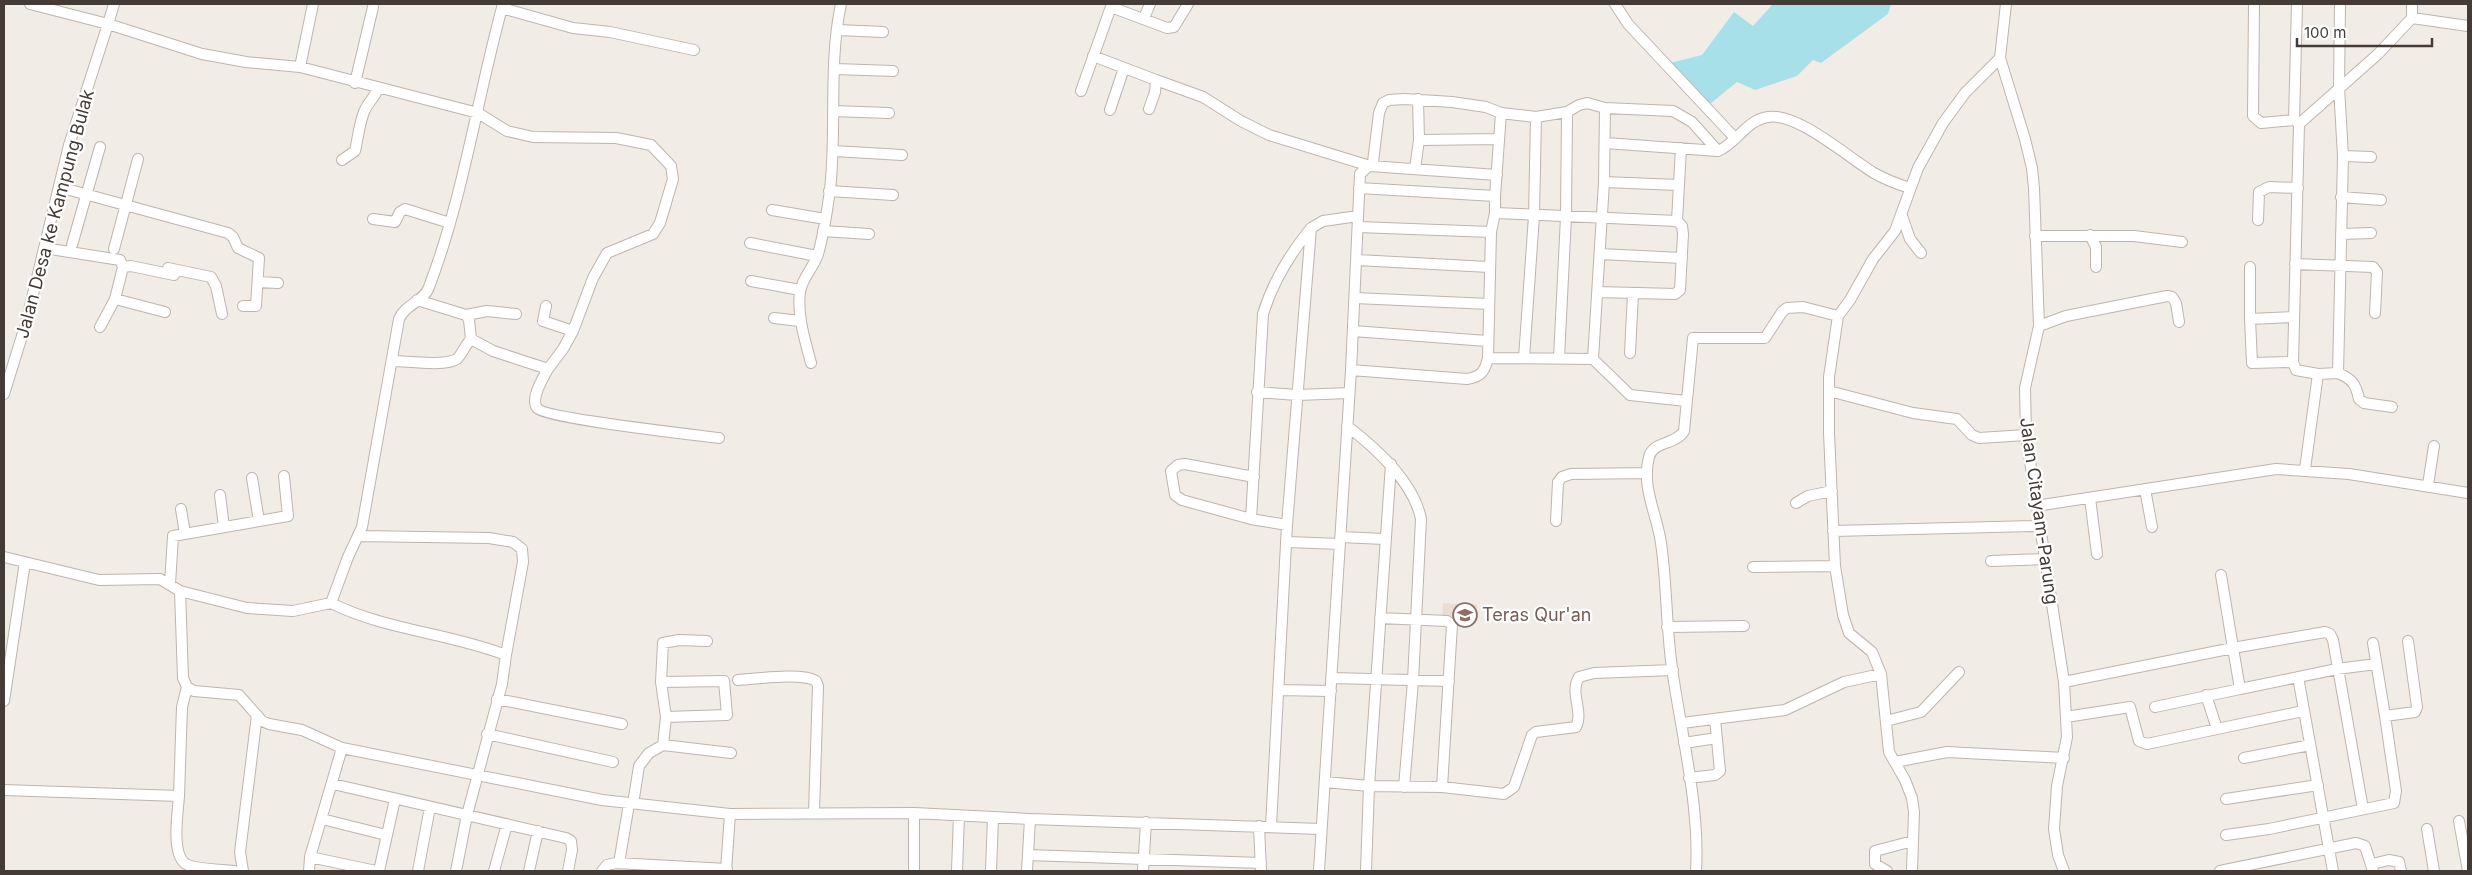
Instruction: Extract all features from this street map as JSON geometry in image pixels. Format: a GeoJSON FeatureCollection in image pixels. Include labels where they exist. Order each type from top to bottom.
{"type":"FeatureCollection","features":[{"type":"Feature","properties":{"kind":"street"},"geometry":{"type":"LineString","coordinates":[[30,4],[108,24],[202,54],[246,62],[300,67],[355,83],[478,113],[507,131],[533,137],[616,138],[651,145],[671,166],[673,179],[660,223],[653,234],[607,253],[593,278],[573,331],[563,350],[548,369],[536,394],[535,404],[538,410],[547,414],[579,418],[604,424],[719,438]]}},
{"type":"Feature","properties":{"kind":"street","name":"Jalan Desa ke Kampung Bulak"},"geometry":{"type":"LineString","coordinates":[[4,394],[26,323],[70,145],[114,4]]}},
{"type":"Feature","properties":{"kind":"street"},"geometry":{"type":"LineString","coordinates":[[300,67],[313,4]]}},
{"type":"Feature","properties":{"kind":"street"},"geometry":{"type":"LineString","coordinates":[[811,363],[800,321],[800,290],[817,256],[829,191],[834,151],[832,111],[838,30],[842,4]]}},
{"type":"Feature","properties":{"kind":"street"},"geometry":{"type":"LineString","coordinates":[[1144,18],[1150,4]]}},
{"type":"Feature","properties":{"kind":"street"},"geometry":{"type":"LineString","coordinates":[[1081,91],[1112,5],[1167,28],[1174,27],[1188,4]]}},
{"type":"Feature","properties":{"kind":"street"},"geometry":{"type":"LineString","coordinates":[[1615,4],[1628,24],[1734,137]]}},
{"type":"Feature","properties":{"kind":"street","name":"Jalan Citayam-Parung"},"geometry":{"type":"LineString","coordinates":[[2006,4],[2000,58],[2032,168],[2039,326],[2025,388],[2026,435],[2038,526],[2064,682],[2067,737],[2057,786],[2054,829],[2058,855],[2064,871]]}},
{"type":"Feature","properties":{"kind":"street"},"geometry":{"type":"LineString","coordinates":[[2254,4],[2253,116],[2261,123],[2297,122],[2378,54],[2412,18],[2412,4]]}},
{"type":"Feature","properties":{"kind":"street"},"geometry":{"type":"LineString","coordinates":[[2297,4],[2298,188],[2293,362],[2296,370],[2300,372],[2318,374],[2338,373],[2351,379],[2357,389],[2359,399],[2364,403],[2392,407]]}},
{"type":"Feature","properties":{"kind":"street"},"geometry":{"type":"LineString","coordinates":[[2338,373],[2343,156],[2339,87],[2340,4]]}},
{"type":"Feature","properties":{"kind":"street"},"geometry":{"type":"LineString","coordinates":[[331,603],[348,557],[359,536],[376,456],[401,314],[428,290],[450,223],[478,113],[502,6],[573,28],[610,32],[694,50]]}},
{"type":"Feature","properties":{"kind":"street"},"geometry":{"type":"LineString","coordinates":[[355,83],[373,7]]}},
{"type":"Feature","properties":{"kind":"street"},"geometry":{"type":"LineString","coordinates":[[2412,18],[2468,26]]}},
{"type":"Feature","properties":{"kind":"street"},"geometry":{"type":"LineString","coordinates":[[838,30],[883,32]]}},
{"type":"Feature","properties":{"kind":"street"},"geometry":{"type":"LineString","coordinates":[[1093,56],[1203,97],[1241,122],[1269,135],[1370,166],[1497,175]]}},
{"type":"Feature","properties":{"kind":"street"},"geometry":{"type":"LineString","coordinates":[[1912,871],[1912,798],[1889,752],[1881,674],[1872,652],[1849,633],[1835,566],[1829,390],[1835,322],[1873,260],[1895,231],[1918,168],[1943,123],[1965,93],[2000,58]]}},
{"type":"Feature","properties":{"kind":"street"},"geometry":{"type":"LineString","coordinates":[[1110,110],[1124,68]]}},
{"type":"Feature","properties":{"kind":"street"},"geometry":{"type":"LineString","coordinates":[[835,69],[893,72]]}},
{"type":"Feature","properties":{"kind":"street"},"geometry":{"type":"LineString","coordinates":[[1149,109],[1155,92],[1156,80]]}},
{"type":"Feature","properties":{"kind":"street"},"geometry":{"type":"LineString","coordinates":[[342,160],[355,152],[363,114],[367,104],[376,96],[378,88]]}},
{"type":"Feature","properties":{"kind":"street"},"geometry":{"type":"LineString","coordinates":[[1319,871],[1348,426],[1360,174],[1370,166],[1375,155],[1380,107],[1389,100],[1418,99],[1478,106],[1500,113],[1536,117],[1567,112],[1587,103],[1605,108],[1677,112],[1697,127],[1718,151]]}},
{"type":"Feature","properties":{"kind":"street"},"geometry":{"type":"LineString","coordinates":[[1415,169],[1419,140],[1418,99]]}},
{"type":"Feature","properties":{"kind":"street"},"geometry":{"type":"LineString","coordinates":[[1593,359],[1606,143],[1605,108]]}},
{"type":"Feature","properties":{"kind":"street"},"geometry":{"type":"LineString","coordinates":[[832,111],[889,113]]}},
{"type":"Feature","properties":{"kind":"street"},"geometry":{"type":"LineString","coordinates":[[1559,358],[1566,217],[1567,112]]}},
{"type":"Feature","properties":{"kind":"street"},"geometry":{"type":"LineString","coordinates":[[1351,370],[1467,379],[1481,374],[1485,369],[1488,358],[1491,232],[1495,213],[1500,113]]}},
{"type":"Feature","properties":{"kind":"street"},"geometry":{"type":"LineString","coordinates":[[1606,143],[1718,151],[1725,148],[1734,137],[1763,118],[1780,116],[1791,119],[1874,173],[1910,188]]}},
{"type":"Feature","properties":{"kind":"street"},"geometry":{"type":"LineString","coordinates":[[1524,358],[1534,216],[1536,117]]}},
{"type":"Feature","properties":{"kind":"street"},"geometry":{"type":"LineString","coordinates":[[1419,140],[1434,138],[1499,139]]}},
{"type":"Feature","properties":{"kind":"street"},"geometry":{"type":"LineString","coordinates":[[72,245],[100,147]]}},
{"type":"Feature","properties":{"kind":"street"},"geometry":{"type":"LineString","coordinates":[[1677,221],[1681,148]]}},
{"type":"Feature","properties":{"kind":"street"},"geometry":{"type":"LineString","coordinates":[[834,151],[902,155]]}},
{"type":"Feature","properties":{"kind":"street"},"geometry":{"type":"LineString","coordinates":[[2343,156],[2371,157]]}},
{"type":"Feature","properties":{"kind":"street"},"geometry":{"type":"LineString","coordinates":[[114,248],[138,159]]}},
{"type":"Feature","properties":{"kind":"street"},"geometry":{"type":"LineString","coordinates":[[1604,182],[1678,185]]}},
{"type":"Feature","properties":{"kind":"street"},"geometry":{"type":"LineString","coordinates":[[2258,220],[2259,192],[2269,187],[2298,188]]}},
{"type":"Feature","properties":{"kind":"street"},"geometry":{"type":"LineString","coordinates":[[58,188],[228,234],[233,237],[238,248],[259,258],[256,306],[243,306]]}},
{"type":"Feature","properties":{"kind":"street"},"geometry":{"type":"LineString","coordinates":[[1359,188],[1495,196]]}},
{"type":"Feature","properties":{"kind":"street"},"geometry":{"type":"LineString","coordinates":[[829,191],[893,195]]}},
{"type":"Feature","properties":{"kind":"street"},"geometry":{"type":"LineString","coordinates":[[2341,197],[2381,200]]}},
{"type":"Feature","properties":{"kind":"street"},"geometry":{"type":"LineString","coordinates":[[373,219],[395,222],[402,210],[408,209],[450,223]]}},
{"type":"Feature","properties":{"kind":"street"},"geometry":{"type":"LineString","coordinates":[[772,210],[825,218]]}},
{"type":"Feature","properties":{"kind":"street"},"geometry":{"type":"LineString","coordinates":[[1495,213],[1677,221],[1682,226],[1684,234],[1681,286],[1678,293],[1598,292]]}},
{"type":"Feature","properties":{"kind":"street"},"geometry":{"type":"LineString","coordinates":[[1251,519],[1257,392],[1263,314],[1268,297],[1289,256],[1312,228],[1323,221],[1358,216]]}},
{"type":"Feature","properties":{"kind":"street"},"geometry":{"type":"LineString","coordinates":[[1902,216],[1910,239],[1921,253]]}},
{"type":"Feature","properties":{"kind":"street"},"geometry":{"type":"LineString","coordinates":[[1358,227],[1491,232]]}},
{"type":"Feature","properties":{"kind":"street"},"geometry":{"type":"LineString","coordinates":[[1271,826],[1288,542],[1287,525],[1312,228]]}},
{"type":"Feature","properties":{"kind":"street"},"geometry":{"type":"LineString","coordinates":[[823,231],[869,234]]}},
{"type":"Feature","properties":{"kind":"street"},"geometry":{"type":"LineString","coordinates":[[2341,234],[2371,233]]}},
{"type":"Feature","properties":{"kind":"street"},"geometry":{"type":"LineString","coordinates":[[2090,235],[2096,247],[2096,268]]}},
{"type":"Feature","properties":{"kind":"street"},"geometry":{"type":"LineString","coordinates":[[2035,236],[2134,236],[2182,242]]}},
{"type":"Feature","properties":{"kind":"street"},"geometry":{"type":"LineString","coordinates":[[750,243],[817,256]]}},
{"type":"Feature","properties":{"kind":"street"},"geometry":{"type":"LineString","coordinates":[[44,248],[121,263],[211,277],[216,286],[222,314]]}},
{"type":"Feature","properties":{"kind":"street"},"geometry":{"type":"LineString","coordinates":[[1600,254],[1682,258]]}},
{"type":"Feature","properties":{"kind":"street"},"geometry":{"type":"LineString","coordinates":[[1357,260],[1490,268]]}},
{"type":"Feature","properties":{"kind":"street"},"geometry":{"type":"LineString","coordinates":[[121,263],[174,275]]}},
{"type":"Feature","properties":{"kind":"street"},"geometry":{"type":"LineString","coordinates":[[100,327],[115,299],[121,263]]}},
{"type":"Feature","properties":{"kind":"street"},"geometry":{"type":"LineString","coordinates":[[2295,264],[2340,265],[2375,269],[2375,313]]}},
{"type":"Feature","properties":{"kind":"street"},"geometry":{"type":"LineString","coordinates":[[2250,267],[2252,363],[2293,362]]}},
{"type":"Feature","properties":{"kind":"street"},"geometry":{"type":"LineString","coordinates":[[752,281],[800,290]]}},
{"type":"Feature","properties":{"kind":"street"},"geometry":{"type":"LineString","coordinates":[[258,282],[278,284]]}},
{"type":"Feature","properties":{"kind":"street"},"geometry":{"type":"LineString","coordinates":[[1630,353],[1633,293]]}},
{"type":"Feature","properties":{"kind":"street"},"geometry":{"type":"LineString","coordinates":[[2039,326],[2066,316],[2167,296],[2172,297],[2176,303],[2179,322]]}},
{"type":"Feature","properties":{"kind":"street"},"geometry":{"type":"LineString","coordinates":[[1355,298],[1489,304]]}},
{"type":"Feature","properties":{"kind":"street"},"geometry":{"type":"LineString","coordinates":[[115,299],[165,312]]}},
{"type":"Feature","properties":{"kind":"street"},"geometry":{"type":"LineString","coordinates":[[417,300],[466,315],[487,311],[516,314]]}},
{"type":"Feature","properties":{"kind":"street"},"geometry":{"type":"LineString","coordinates":[[546,306],[543,321],[573,331]]}},
{"type":"Feature","properties":{"kind":"street"},"geometry":{"type":"LineString","coordinates":[[1696,871],[1695,834],[1682,723],[1672,670],[1667,626],[1661,541],[1649,498],[1646,473],[1652,451],[1681,436],[1692,338],[1765,338],[1782,312],[1794,307],[1838,316]]}},
{"type":"Feature","properties":{"kind":"street"},"geometry":{"type":"LineString","coordinates":[[393,360],[440,363],[457,358],[470,339],[469,320],[466,315]]}},
{"type":"Feature","properties":{"kind":"street"},"geometry":{"type":"LineString","coordinates":[[2250,318],[2293,317]]}},
{"type":"Feature","properties":{"kind":"street"},"geometry":{"type":"LineString","coordinates":[[774,318],[800,321]]}},
{"type":"Feature","properties":{"kind":"street"},"geometry":{"type":"LineString","coordinates":[[1353,331],[1487,341]]}},
{"type":"Feature","properties":{"kind":"street"},"geometry":{"type":"LineString","coordinates":[[470,339],[493,351],[548,369]]}},
{"type":"Feature","properties":{"kind":"street"},"geometry":{"type":"LineString","coordinates":[[1488,358],[1593,359],[1630,395],[1686,401]]}},
{"type":"Feature","properties":{"kind":"street"},"geometry":{"type":"LineString","coordinates":[[2305,469],[2318,374]]}},
{"type":"Feature","properties":{"kind":"street"},"geometry":{"type":"LineString","coordinates":[[1829,390],[1901,410],[1957,419],[1972,435],[1979,438],[2026,435]]}},
{"type":"Feature","properties":{"kind":"street"},"geometry":{"type":"LineString","coordinates":[[1257,392],[1297,394],[1349,393]]}},
{"type":"Feature","properties":{"kind":"street"},"geometry":{"type":"LineString","coordinates":[[1348,426],[1370,443],[1391,464],[1419,508],[1421,519],[1413,681],[1404,787]]}},
{"type":"Feature","properties":{"kind":"street"},"geometry":{"type":"LineString","coordinates":[[2428,485],[2434,446]]}},
{"type":"Feature","properties":{"kind":"street"},"geometry":{"type":"LineString","coordinates":[[1254,477],[1185,464],[1178,465],[1171,470],[1175,495],[1182,500],[1251,519],[1287,525]]}},
{"type":"Feature","properties":{"kind":"street"},"geometry":{"type":"LineString","coordinates":[[1366,871],[1369,786],[1384,539],[1391,464]]}},
{"type":"Feature","properties":{"kind":"street"},"geometry":{"type":"LineString","coordinates":[[2036,506],[2260,470],[2305,469],[2428,485],[2468,493]]}},
{"type":"Feature","properties":{"kind":"street"},"geometry":{"type":"LineString","coordinates":[[1556,521],[1558,482],[1562,477],[1571,474],[1646,473]]}},
{"type":"Feature","properties":{"kind":"street"},"geometry":{"type":"LineString","coordinates":[[170,584],[171,539],[174,536],[289,515],[284,476]]}},
{"type":"Feature","properties":{"kind":"street"},"geometry":{"type":"LineString","coordinates":[[252,478],[259,521]]}},
{"type":"Feature","properties":{"kind":"street"},"geometry":{"type":"LineString","coordinates":[[2145,489],[2152,527]]}},
{"type":"Feature","properties":{"kind":"street"},"geometry":{"type":"LineString","coordinates":[[1796,503],[1808,496],[1832,492]]}},
{"type":"Feature","properties":{"kind":"street"},"geometry":{"type":"LineString","coordinates":[[220,495],[224,527]]}},
{"type":"Feature","properties":{"kind":"street"},"geometry":{"type":"LineString","coordinates":[[2090,498],[2097,554]]}},
{"type":"Feature","properties":{"kind":"street"},"geometry":{"type":"LineString","coordinates":[[181,509],[185,534]]}},
{"type":"Feature","properties":{"kind":"street"},"geometry":{"type":"LineString","coordinates":[[1833,532],[2038,526]]}},
{"type":"Feature","properties":{"kind":"street"},"geometry":{"type":"LineString","coordinates":[[359,536],[489,538],[513,542],[522,549],[523,562],[502,684],[496,699],[466,815],[456,871]]}},
{"type":"Feature","properties":{"kind":"street"},"geometry":{"type":"LineString","coordinates":[[1288,542],[1384,539]]}},
{"type":"Feature","properties":{"kind":"street"},"geometry":{"type":"LineString","coordinates":[[4,557],[99,580],[153,578],[170,584],[180,591],[264,610],[293,611],[331,603],[369,618],[423,631],[506,655]]}},
{"type":"Feature","properties":{"kind":"street"},"geometry":{"type":"LineString","coordinates":[[1991,561],[2044,559]]}},
{"type":"Feature","properties":{"kind":"street"},"geometry":{"type":"LineString","coordinates":[[4,696],[25,562]]}},
{"type":"Feature","properties":{"kind":"street"},"geometry":{"type":"LineString","coordinates":[[1753,566],[1835,566]]}},
{"type":"Feature","properties":{"kind":"street"},"geometry":{"type":"LineString","coordinates":[[2222,575],[2232,648],[2240,689]]}},
{"type":"Feature","properties":{"kind":"street"},"geometry":{"type":"LineString","coordinates":[[180,591],[183,678],[187,687],[194,691],[239,695],[257,715],[269,724],[302,730],[342,748],[602,800],[730,814],[814,812],[914,813],[1030,819],[1321,828]]}},
{"type":"Feature","properties":{"kind":"street"},"geometry":{"type":"LineString","coordinates":[[1380,618],[1447,622],[1452,625],[1442,787]]}},
{"type":"Feature","properties":{"kind":"street"},"geometry":{"type":"LineString","coordinates":[[1667,626],[1744,626]]}},
{"type":"Feature","properties":{"kind":"street"},"geometry":{"type":"LineString","coordinates":[[2064,682],[2232,648],[2325,632],[2330,634],[2333,640],[2363,809]]}},
{"type":"Feature","properties":{"kind":"street"},"geometry":{"type":"LineString","coordinates":[[664,745],[666,717],[661,682],[663,643],[679,640],[707,641]]}},
{"type":"Feature","properties":{"kind":"street"},"geometry":{"type":"LineString","coordinates":[[2385,716],[2415,712],[2417,707],[2408,641]]}},
{"type":"Feature","properties":{"kind":"street"},"geometry":{"type":"LineString","coordinates":[[2226,835],[2394,803],[2396,797],[2373,643]]}},
{"type":"Feature","properties":{"kind":"street"},"geometry":{"type":"LineString","coordinates":[[2155,707],[2337,669],[2376,664]]}},
{"type":"Feature","properties":{"kind":"street"},"geometry":{"type":"LineString","coordinates":[[1325,782],[1369,786],[1442,787],[1504,794],[1514,788],[1532,735],[1536,732],[1576,728],[1579,718],[1575,690],[1577,679],[1584,674],[1672,670]]}},
{"type":"Feature","properties":{"kind":"street"},"geometry":{"type":"LineString","coordinates":[[1886,721],[1922,712],[1959,672]]}},
{"type":"Feature","properties":{"kind":"street"},"geometry":{"type":"LineString","coordinates":[[1682,723],[1785,710],[1849,680],[1881,674]]}},
{"type":"Feature","properties":{"kind":"street"},"geometry":{"type":"LineString","coordinates":[[2298,677],[2333,871]]}},
{"type":"Feature","properties":{"kind":"street"},"geometry":{"type":"LineString","coordinates":[[738,680],[806,678],[816,682],[818,696],[814,812]]}},
{"type":"Feature","properties":{"kind":"street"},"geometry":{"type":"LineString","coordinates":[[1332,678],[1449,681]]}},
{"type":"Feature","properties":{"kind":"street"},"geometry":{"type":"LineString","coordinates":[[661,682],[724,682],[726,715],[666,717]]}},
{"type":"Feature","properties":{"kind":"street"},"geometry":{"type":"LineString","coordinates":[[187,687],[182,707],[177,846],[179,858],[188,865],[234,871]]}},
{"type":"Feature","properties":{"kind":"street"},"geometry":{"type":"LineString","coordinates":[[1279,690],[1331,691]]}},
{"type":"Feature","properties":{"kind":"street"},"geometry":{"type":"LineString","coordinates":[[2206,695],[2217,729]]}},
{"type":"Feature","properties":{"kind":"street"},"geometry":{"type":"LineString","coordinates":[[496,699],[622,724]]}},
{"type":"Feature","properties":{"kind":"street"},"geometry":{"type":"LineString","coordinates":[[2066,717],[2130,707],[2139,741],[2146,744],[2304,711]]}},
{"type":"Feature","properties":{"kind":"street"},"geometry":{"type":"LineString","coordinates":[[243,871],[240,852],[257,715]]}},
{"type":"Feature","properties":{"kind":"street"},"geometry":{"type":"LineString","coordinates":[[1688,778],[1719,773],[1715,718]]}},
{"type":"Feature","properties":{"kind":"street"},"geometry":{"type":"LineString","coordinates":[[487,734],[613,762]]}},
{"type":"Feature","properties":{"kind":"street"},"geometry":{"type":"LineString","coordinates":[[1684,743],[1717,738]]}},
{"type":"Feature","properties":{"kind":"street"},"geometry":{"type":"LineString","coordinates":[[619,863],[629,804],[640,766],[649,753],[664,745],[732,753]]}},
{"type":"Feature","properties":{"kind":"street"},"geometry":{"type":"LineString","coordinates":[[2244,758],[2310,745]]}},
{"type":"Feature","properties":{"kind":"street"},"geometry":{"type":"LineString","coordinates":[[309,871],[310,857],[333,784],[342,748]]}},
{"type":"Feature","properties":{"kind":"street"},"geometry":{"type":"LineString","coordinates":[[1895,762],[1947,752],[2064,758]]}},
{"type":"Feature","properties":{"kind":"street"},"geometry":{"type":"LineString","coordinates":[[333,784],[538,831],[571,841],[572,850],[568,871]]}},
{"type":"Feature","properties":{"kind":"street"},"geometry":{"type":"LineString","coordinates":[[2226,799],[2318,785]]}},
{"type":"Feature","properties":{"kind":"street"},"geometry":{"type":"LineString","coordinates":[[4,790],[179,796]]}},
{"type":"Feature","properties":{"kind":"street"},"geometry":{"type":"LineString","coordinates":[[310,857],[378,871],[395,799]]}},
{"type":"Feature","properties":{"kind":"street"},"geometry":{"type":"LineString","coordinates":[[418,871],[430,807]]}},
{"type":"Feature","properties":{"kind":"street"},"geometry":{"type":"LineString","coordinates":[[914,813],[914,871]]}},
{"type":"Feature","properties":{"kind":"street"},"geometry":{"type":"LineString","coordinates":[[602,871],[608,865],[619,863],[726,870],[730,814]]}},
{"type":"Feature","properties":{"kind":"street"},"geometry":{"type":"LineString","coordinates":[[957,871],[959,815]]}},
{"type":"Feature","properties":{"kind":"street"},"geometry":{"type":"LineString","coordinates":[[991,871],[993,817]]}},
{"type":"Feature","properties":{"kind":"street"},"geometry":{"type":"LineString","coordinates":[[322,819],[386,835]]}},
{"type":"Feature","properties":{"kind":"street"},"geometry":{"type":"LineString","coordinates":[[1027,871],[1030,819]]}},
{"type":"Feature","properties":{"kind":"street"},"geometry":{"type":"LineString","coordinates":[[2459,821],[2468,871]]}},
{"type":"Feature","properties":{"kind":"street"},"geometry":{"type":"LineString","coordinates":[[1143,871],[1146,822]]}},
{"type":"Feature","properties":{"kind":"street"},"geometry":{"type":"LineString","coordinates":[[494,871],[506,824]]}},
{"type":"Feature","properties":{"kind":"street"},"geometry":{"type":"LineString","coordinates":[[1028,855],[1144,858],[1261,867],[1259,826]]}},
{"type":"Feature","properties":{"kind":"street"},"geometry":{"type":"LineString","coordinates":[[2427,829],[2434,871]]}},
{"type":"Feature","properties":{"kind":"street"},"geometry":{"type":"LineString","coordinates":[[529,871],[538,831]]}},
{"type":"Feature","properties":{"kind":"street"},"geometry":{"type":"LineString","coordinates":[[1887,871],[1875,864],[1875,851],[1913,841]]}},
{"type":"Feature","properties":{"kind":"street"},"geometry":{"type":"LineString","coordinates":[[2220,871],[2361,844],[2364,846],[2372,868],[2394,860],[2399,862],[2401,871]]}},
{"type":"Feature","properties":{"kind":"shaded area"},"geometry":{"type":"Polygon","coordinates":[[[1443,603],[1477,605],[1476,623],[1442,620],[1443,603]]]}},
{"type":"Feature","properties":{"kind":"water"},"geometry":{"type":"Polygon","coordinates":[[[1773,4],[1891,4],[1888,14],[1821,63],[1813,60],[1797,76],[1755,90],[1737,82],[1710,104],[1670,63],[1702,55],[1734,12],[1753,26],[1773,4]]]}},
{"type":"Feature","properties":{"kind":"place","name":"Teras Qur'an"},"geometry":{"type":"Point","coordinates":[1465,615]}}]}
